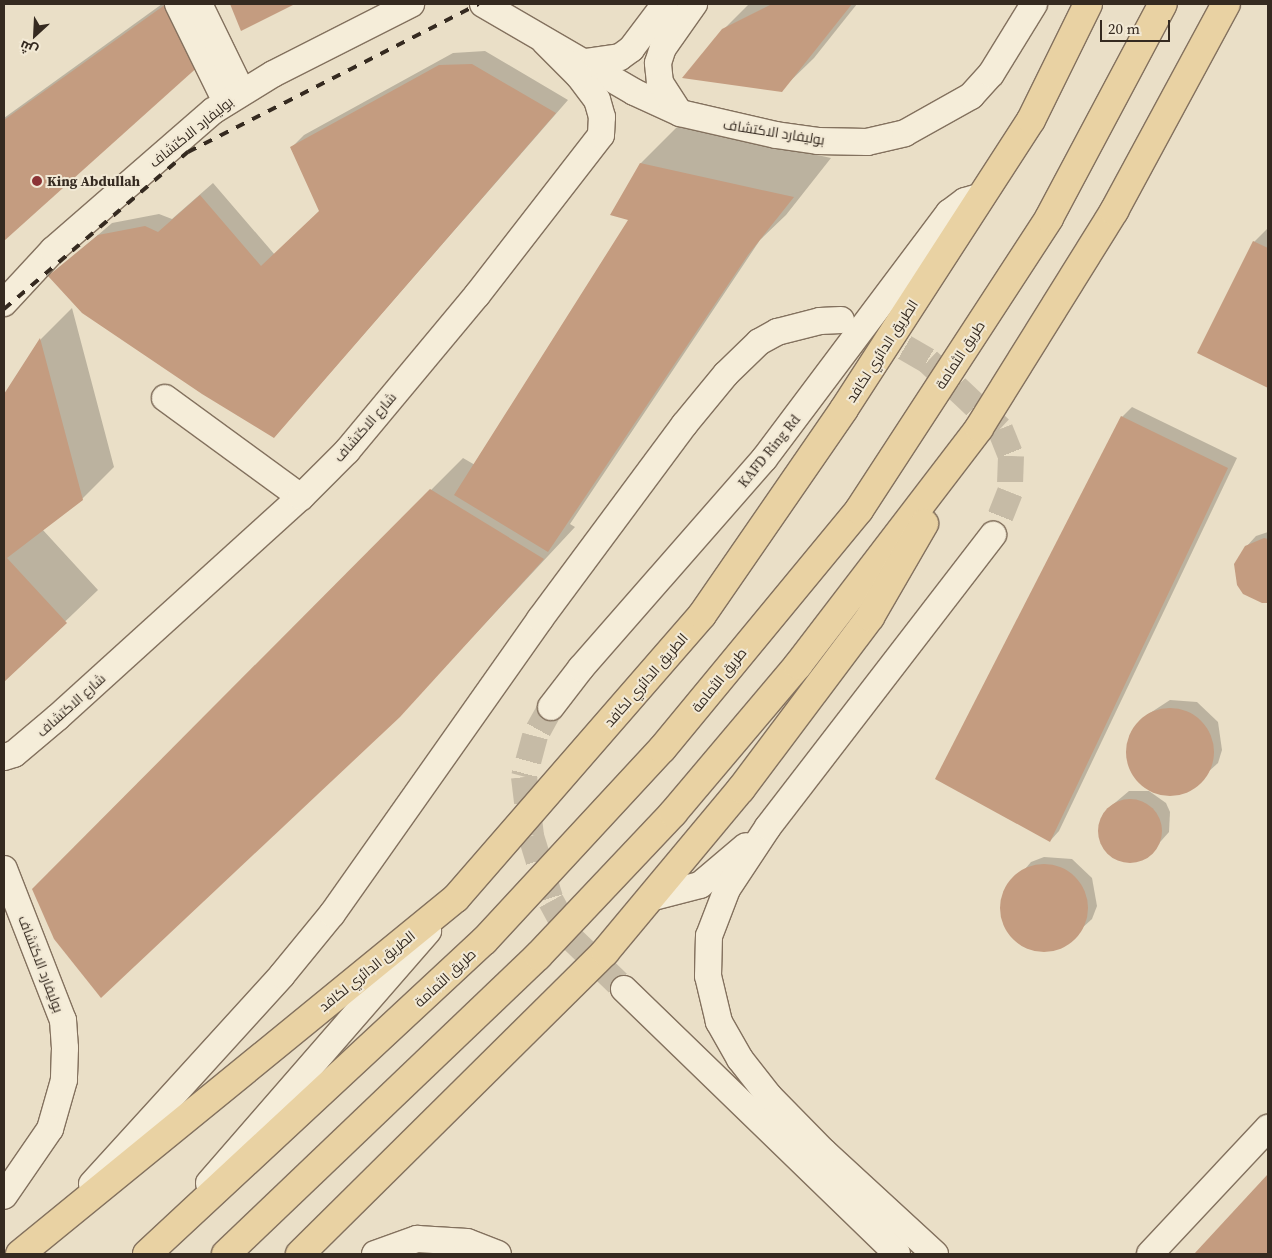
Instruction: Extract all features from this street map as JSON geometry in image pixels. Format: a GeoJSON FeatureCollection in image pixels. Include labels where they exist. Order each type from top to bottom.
{"type":"FeatureCollection","features":[{"type":"Feature","properties":{"kind":"main road","name":"الطريق الدائري لكافد"},"geometry":{"type":"LineString","coordinates":[[20,1254],[456,898],[702,615],[844,409],[1031,120],[1088,4]]}},
{"type":"Feature","properties":{"kind":"main road","name":"طريق الثمامة"},"geometry":{"type":"LineString","coordinates":[[147,1254],[484,941],[662,748],[859,510],[1049,218],[1163,4]]}},
{"type":"Feature","properties":{"kind":"main road"},"geometry":{"type":"LineString","coordinates":[[300,1254],[605,952],[741,789],[870,617],[979,428],[1114,211],[1226,4]]}},
{"type":"Feature","properties":{"kind":"main road"},"geometry":{"type":"LineString","coordinates":[[226,1254],[538,956],[673,812],[798,665],[979,428]]}},
{"type":"Feature","properties":{"kind":"street"},"geometry":{"type":"LineString","coordinates":[[178,4],[242,93]]}},
{"type":"Feature","properties":{"kind":"street"},"geometry":{"type":"LineString","coordinates":[[199,4],[242,93]]}},
{"type":"Feature","properties":{"kind":"street"},"geometry":{"type":"LineString","coordinates":[[217,4],[242,93]]}},
{"type":"Feature","properties":{"kind":"street","name":"بوليفارد الاكتشاف"},"geometry":{"type":"LineString","coordinates":[[7,293],[180,137],[242,93],[410,4]]}},
{"type":"Feature","properties":{"kind":"street","name":"بوليفارد الاكتشاف"},"geometry":{"type":"LineString","coordinates":[[483,4],[634,92],[680,113],[744,129],[818,141],[867,142],[905,133],[936,118],[971,96],[991,74],[1034,4]]}},
{"type":"Feature","properties":{"kind":"street"},"geometry":{"type":"LineString","coordinates":[[585,62],[603,62],[631,49],[665,4]]}},
{"type":"Feature","properties":{"kind":"street"},"geometry":{"type":"LineString","coordinates":[[680,113],[660,83],[658,63],[663,48],[694,4]]}},
{"type":"Feature","properties":{"kind":"street","name":"شارع الاكتشاف"},"geometry":{"type":"LineString","coordinates":[[4,757],[14,754],[58,717],[301,497],[347,451],[470,303],[600,136],[602,117],[597,100],[580,76],[544,41]]}},
{"type":"Feature","properties":{"kind":"street","name":"KAFD Ring Rd"},"geometry":{"type":"LineString","coordinates":[[551,707],[581,668],[764,459],[949,213],[965,201],[982,196]]}},
{"type":"Feature","properties":{"kind":"street","name":"الطريق الدائري لكافد"},"geometry":{"type":"LineString","coordinates":[[53,1227],[309,942],[356,882],[540,618],[684,425],[726,374],[759,342],[777,332],[820,321],[840,320]]}},
{"type":"Feature","properties":{"kind":"street"},"geometry":{"type":"LineString","coordinates":[[165,398],[301,497]]}},
{"type":"Feature","properties":{"kind":"street"},"geometry":{"type":"LineString","coordinates":[[935,1254],[769,1096],[740,1059],[720,1022],[708,976],[710,936],[728,889],[768,826],[993,535]]}},
{"type":"Feature","properties":{"kind":"street"},"geometry":{"type":"LineString","coordinates":[[650,898],[700,885],[768,826]]}},
{"type":"Feature","properties":{"kind":"street","name":"بوليفارد الاكتشاف"},"geometry":{"type":"LineString","coordinates":[[4,869],[63,1020],[65,1048],[64,1080],[50,1129],[4,1196]]}},
{"type":"Feature","properties":{"kind":"street"},"geometry":{"type":"LineString","coordinates":[[147,1254],[456,898]]}},
{"type":"Feature","properties":{"kind":"street"},"geometry":{"type":"LineString","coordinates":[[624,989],[897,1254]]}},
{"type":"Feature","properties":{"kind":"street"},"geometry":{"type":"LineString","coordinates":[[1150,1254],[1268,1128]]}},
{"type":"Feature","properties":{"kind":"street"},"geometry":{"type":"LineString","coordinates":[[375,1254],[417,1239],[467,1242],[498,1254]]}},
{"type":"Feature","properties":{"kind":"building","name":"King Abdullah"},"geometry":{"type":"Polygon","coordinates":[[[166,4],[201,64],[4,241],[4,120],[166,4]]]}},
{"type":"Feature","properties":{"kind":"building"},"geometry":{"type":"Polygon","coordinates":[[[230,4],[295,4],[241,31],[230,4]]]}},
{"type":"Feature","properties":{"kind":"building"},"geometry":{"type":"Polygon","coordinates":[[[772,4],[852,4],[782,92],[682,78],[722,29],[772,4]]]}},
{"type":"Feature","properties":{"kind":"building"},"geometry":{"type":"Polygon","coordinates":[[[472,64],[556,113],[274,438],[202,394],[82,313],[48,276],[98,235],[145,226],[158,232],[200,195],[261,266],[319,211],[290,147],[439,65],[472,64]]]}},
{"type":"Feature","properties":{"kind":"building"},"geometry":{"type":"Polygon","coordinates":[[[640,163],[794,197],[748,255],[548,552],[454,495],[628,220],[610,215],[640,163]]]}},
{"type":"Feature","properties":{"kind":"building"},"geometry":{"type":"Polygon","coordinates":[[[1253,241],[1268,248],[1268,388],[1197,353],[1253,241]]]}},
{"type":"Feature","properties":{"kind":"building"},"geometry":{"type":"Polygon","coordinates":[[[40,338],[83,500],[7,558],[67,623],[4,682],[4,394],[40,338]]]}},
{"type":"Feature","properties":{"kind":"building"},"geometry":{"type":"Polygon","coordinates":[[[1121,416],[1228,468],[1050,842],[935,779],[1121,416]]]}},
{"type":"Feature","properties":{"kind":"building"},"geometry":{"type":"Polygon","coordinates":[[[430,489],[544,559],[400,717],[101,998],[54,939],[32,889],[430,489]]]}},
{"type":"Feature","properties":{"kind":"building"},"geometry":{"type":"Polygon","coordinates":[[[1264,538],[1268,539],[1268,603],[1262,603],[1243,594],[1237,585],[1234,564],[1245,546],[1264,538]]]}},
{"type":"Feature","properties":{"kind":"building"},"geometry":{"type":"Polygon","coordinates":[[[1170,708],[1187,712],[1201,721],[1210,735],[1214,752],[1210,769],[1201,783],[1187,792],[1170,796],[1153,792],[1139,783],[1130,769],[1126,752],[1130,735],[1139,721],[1153,712],[1170,708]]]}},
{"type":"Feature","properties":{"kind":"building"},"geometry":{"type":"Polygon","coordinates":[[[1124,799],[1136,799],[1153,808],[1160,819],[1162,831],[1160,843],[1153,854],[1136,863],[1124,863],[1112,858],[1103,849],[1098,837],[1098,825],[1103,813],[1112,804],[1124,799]]]}},
{"type":"Feature","properties":{"kind":"building"},"geometry":{"type":"Polygon","coordinates":[[[1044,864],[1061,868],[1075,877],[1084,891],[1088,908],[1084,925],[1075,939],[1061,948],[1044,952],[1027,948],[1013,939],[1004,925],[1000,908],[1004,891],[1013,877],[1027,868],[1044,864]]]}},
{"type":"Feature","properties":{"kind":"building"},"geometry":{"type":"Polygon","coordinates":[[[1268,1174],[1268,1254],[1194,1254],[1268,1174]]]}},
{"type":"Feature","properties":{"kind":"tunnel"},"geometry":{"type":"LineString","coordinates":[[871,328],[928,361],[1000,429],[1011,456],[1010,492],[993,535]]}},
{"type":"Feature","properties":{"kind":"tunnel"},"geometry":{"type":"LineString","coordinates":[[551,707],[535,736],[524,777],[531,836],[551,901],[571,938],[624,989]]}},
{"type":"Feature","properties":{"kind":"railway"},"geometry":{"type":"LineString","coordinates":[[4,309],[188,152],[478,4]]}},
{"type":"Feature","properties":{"kind":"place","name":"King Abdullah"},"geometry":{"type":"Point","coordinates":[37,181]}}]}
